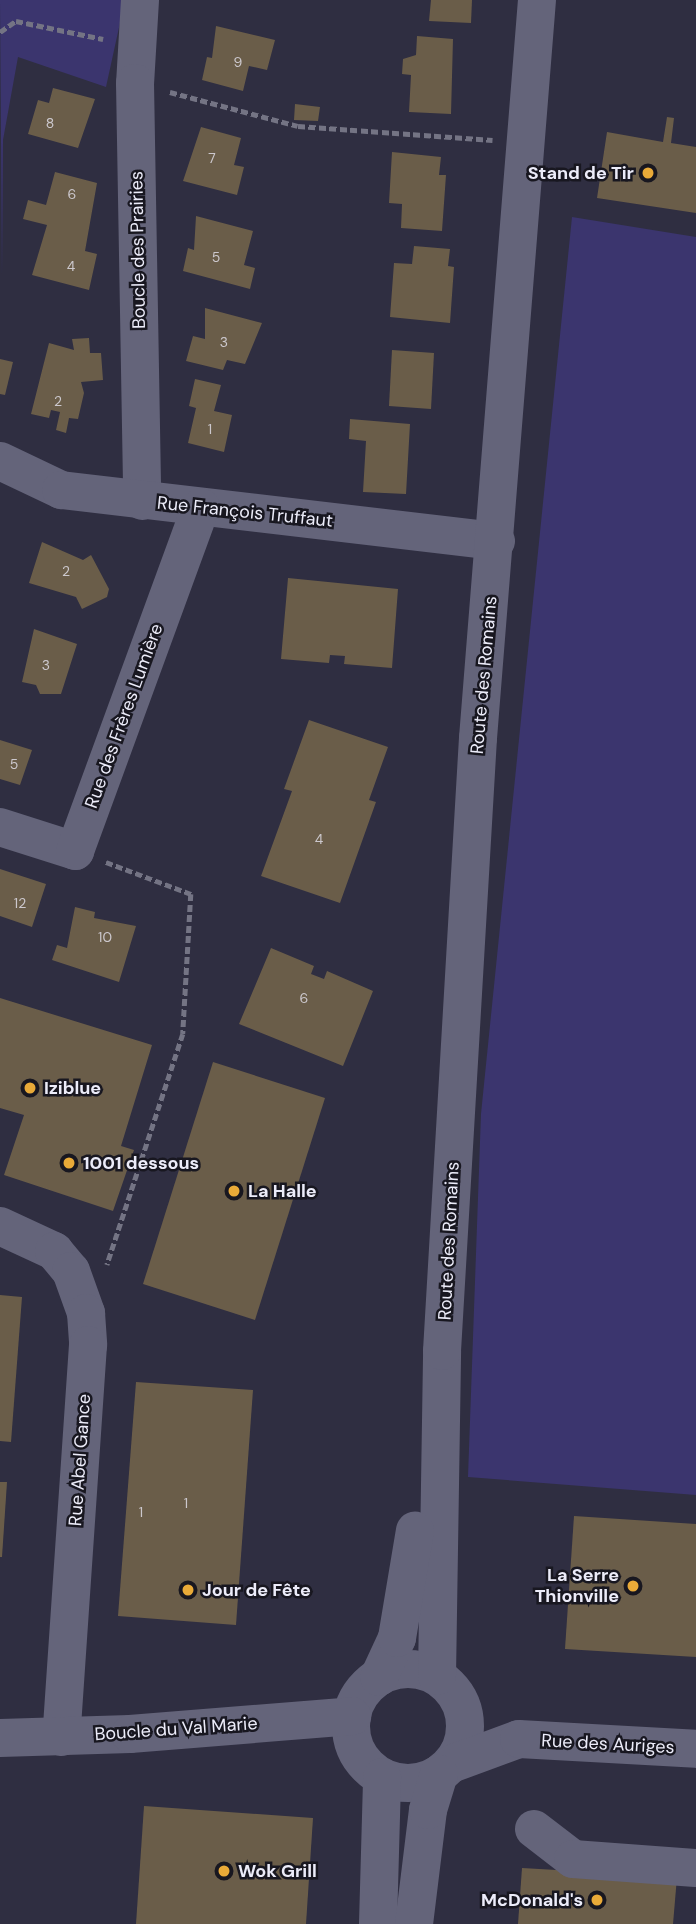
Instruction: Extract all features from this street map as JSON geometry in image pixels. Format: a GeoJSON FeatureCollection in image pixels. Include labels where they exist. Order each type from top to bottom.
{"type":"FeatureCollection","features":[{"type":"Feature","properties":{"kind":"street","name":"Boucle des Prairies"},"geometry":{"type":"LineString","coordinates":[[140,0],[136,64],[142,501]]}},
{"type":"Feature","properties":{"kind":"street","name":"Route des Romains"},"geometry":{"type":"LineString","coordinates":[[437,1676],[442,1351],[478,738],[496,541],[537,0]]}},
{"type":"Feature","properties":{"kind":"street","name":"Rue François Truffaut"},"geometry":{"type":"LineString","coordinates":[[0,461],[61,490],[496,541]]}},
{"type":"Feature","properties":{"kind":"street","name":"Rue des Frères Lumière"},"geometry":{"type":"LineString","coordinates":[[75,851],[201,507]]}},
{"type":"Feature","properties":{"kind":"street"},"geometry":{"type":"LineString","coordinates":[[0,827],[75,851]]}},
{"type":"Feature","properties":{"kind":"street","name":"Rue Abel Gance"},"geometry":{"type":"LineString","coordinates":[[0,1226],[54,1251],[71,1271],[86,1313],[88,1345],[61,1737]]}},
{"type":"Feature","properties":{"kind":"street","name":"Route des Romains"},"geometry":{"type":"LineString","coordinates":[[352,1716],[366,1687],[379,1677],[397,1638],[412,1569],[422,1451],[442,1351]]}},
{"type":"Feature","properties":{"kind":"street"},"geometry":{"type":"LineString","coordinates":[[379,1677],[418,1669],[437,1676],[452,1689],[462,1706],[466,1726],[462,1746],[445,1769],[428,1810],[414,1924]]}},
{"type":"Feature","properties":{"kind":"street","name":"Rue des Auriges"},"geometry":{"type":"LineString","coordinates":[[462,1706],[519,1739]]}},
{"type":"Feature","properties":{"kind":"street"},"geometry":{"type":"LineString","coordinates":[[352,1716],[357,1752],[383,1777],[421,1782],[445,1769]]}},
{"type":"Feature","properties":{"kind":"street","name":"Boucle du Val Marie"},"geometry":{"type":"LineString","coordinates":[[0,1738],[61,1737],[352,1716]]}},
{"type":"Feature","properties":{"kind":"street","name":"Rue des Auriges"},"geometry":{"type":"LineString","coordinates":[[445,1769],[519,1739],[696,1749]]}},
{"type":"Feature","properties":{"kind":"street"},"geometry":{"type":"LineString","coordinates":[[378,1924],[383,1777]]}},
{"type":"Feature","properties":{"kind":"street"},"geometry":{"type":"LineString","coordinates":[[534,1829],[573,1859],[696,1868]]}},
{"type":"Feature","properties":{"kind":"path"},"geometry":{"type":"LineString","coordinates":[[0,32],[16,21],[298,126],[527,143]]}},
{"type":"Feature","properties":{"kind":"path"},"geometry":{"type":"LineString","coordinates":[[75,851],[191,894],[183,1034],[117,1243],[86,1313]]}},
{"type":"Feature","properties":{"kind":"shaded area"},"geometry":{"type":"Polygon","coordinates":[[[0,0],[125,0],[106,87],[18,57],[3,140],[2,277],[0,0]]]}},
{"type":"Feature","properties":{"kind":"shaded area"},"geometry":{"type":"Polygon","coordinates":[[[572,217],[696,237],[696,1495],[468,1477],[481,1114],[572,217]]]}},
{"type":"Feature","properties":{"kind":"building"},"geometry":{"type":"Polygon","coordinates":[[[431,0],[472,0],[471,23],[429,21],[431,0]]]}},
{"type":"Feature","properties":{"kind":"building"},"geometry":{"type":"Polygon","coordinates":[[[216,26],[275,40],[267,70],[249,66],[243,91],[202,80],[207,57],[212,58],[216,26]]]}},
{"type":"Feature","properties":{"kind":"building"},"geometry":{"type":"Polygon","coordinates":[[[417,36],[453,39],[451,114],[409,112],[411,75],[402,74],[403,59],[416,55],[417,36]]]}},
{"type":"Feature","properties":{"kind":"building"},"geometry":{"type":"Polygon","coordinates":[[[53,88],[95,99],[78,148],[28,134],[38,100],[49,103],[53,88]]]}},
{"type":"Feature","properties":{"kind":"building"},"geometry":{"type":"Polygon","coordinates":[[[295,104],[320,107],[318,121],[294,120],[295,104]]]}},
{"type":"Feature","properties":{"kind":"building","name":"Stand de Tir"},"geometry":{"type":"Polygon","coordinates":[[[667,117],[674,118],[671,143],[696,147],[696,213],[597,198],[607,132],[663,142],[667,117]]]}},
{"type":"Feature","properties":{"kind":"building"},"geometry":{"type":"Polygon","coordinates":[[[201,127],[241,138],[234,165],[244,167],[237,195],[183,181],[201,127]]]}},
{"type":"Feature","properties":{"kind":"building"},"geometry":{"type":"Polygon","coordinates":[[[392,152],[441,157],[439,175],[446,175],[442,231],[401,228],[402,204],[389,203],[392,152]]]}},
{"type":"Feature","properties":{"kind":"building"},"geometry":{"type":"Polygon","coordinates":[[[55,172],[97,183],[85,251],[97,254],[89,290],[32,275],[47,225],[23,219],[28,200],[46,205],[55,172]]]}},
{"type":"Feature","properties":{"kind":"building"},"geometry":{"type":"Polygon","coordinates":[[[196,216],[253,231],[244,265],[255,268],[250,289],[183,271],[188,248],[194,250],[196,216]]]}},
{"type":"Feature","properties":{"kind":"building"},"geometry":{"type":"Polygon","coordinates":[[[414,246],[450,249],[448,266],[454,267],[450,323],[390,317],[394,263],[412,264],[414,246]]]}},
{"type":"Feature","properties":{"kind":"building"},"geometry":{"type":"Polygon","coordinates":[[[205,308],[262,323],[245,364],[227,360],[223,370],[186,361],[193,336],[205,339],[205,308]]]}},
{"type":"Feature","properties":{"kind":"building"},"geometry":{"type":"Polygon","coordinates":[[[89,338],[90,353],[101,353],[103,380],[81,382],[84,393],[78,419],[69,418],[66,433],[56,430],[60,412],[51,410],[49,418],[31,414],[49,343],[74,350],[72,339],[89,338]]]}},
{"type":"Feature","properties":{"kind":"building"},"geometry":{"type":"Polygon","coordinates":[[[392,350],[434,353],[431,409],[389,406],[392,350]]]}},
{"type":"Feature","properties":{"kind":"building"},"geometry":{"type":"Polygon","coordinates":[[[0,359],[13,362],[5,395],[0,394],[0,359]]]}},
{"type":"Feature","properties":{"kind":"building"},"geometry":{"type":"Polygon","coordinates":[[[195,379],[221,385],[214,411],[232,415],[224,452],[188,443],[196,408],[189,406],[195,379]]]}},
{"type":"Feature","properties":{"kind":"building"},"geometry":{"type":"Polygon","coordinates":[[[350,419],[410,424],[406,494],[363,492],[366,441],[349,439],[350,419]]]}},
{"type":"Feature","properties":{"kind":"building"},"geometry":{"type":"Polygon","coordinates":[[[42,542],[83,560],[91,555],[109,589],[107,597],[82,609],[76,597],[29,583],[42,542]]]}},
{"type":"Feature","properties":{"kind":"building"},"geometry":{"type":"Polygon","coordinates":[[[288,578],[398,589],[392,668],[344,664],[345,656],[330,655],[329,663],[281,659],[288,578]]]}},
{"type":"Feature","properties":{"kind":"building"},"geometry":{"type":"Polygon","coordinates":[[[34,629],[77,644],[61,694],[40,694],[36,685],[22,682],[34,629]]]}},
{"type":"Feature","properties":{"kind":"building"},"geometry":{"type":"Polygon","coordinates":[[[309,720],[388,747],[369,800],[376,802],[340,903],[261,876],[292,791],[284,789],[309,720]]]}},
{"type":"Feature","properties":{"kind":"building"},"geometry":{"type":"Polygon","coordinates":[[[0,740],[32,750],[20,785],[0,779],[0,740]]]}},
{"type":"Feature","properties":{"kind":"building"},"geometry":{"type":"Polygon","coordinates":[[[0,869],[46,884],[32,927],[0,916],[0,869]]]}},
{"type":"Feature","properties":{"kind":"building"},"geometry":{"type":"Polygon","coordinates":[[[75,907],[95,912],[94,918],[136,926],[119,982],[52,960],[57,945],[67,948],[75,907]]]}},
{"type":"Feature","properties":{"kind":"building"},"geometry":{"type":"Polygon","coordinates":[[[271,948],[314,966],[311,974],[324,979],[327,971],[373,991],[343,1066],[239,1024],[271,948]]]}},
{"type":"Feature","properties":{"kind":"building"},"geometry":{"type":"Polygon","coordinates":[[[0,998],[152,1045],[121,1146],[134,1150],[113,1211],[4,1175],[24,1115],[0,1108],[0,998]]]}},
{"type":"Feature","properties":{"kind":"building","name":"La Halle"},"geometry":{"type":"Polygon","coordinates":[[[213,1062],[325,1098],[255,1320],[143,1284],[213,1062]]]}},
{"type":"Feature","properties":{"kind":"building"},"geometry":{"type":"Polygon","coordinates":[[[0,1295],[22,1297],[11,1442],[0,1441],[0,1295]]]}},
{"type":"Feature","properties":{"kind":"building"},"geometry":{"type":"Polygon","coordinates":[[[136,1382],[253,1390],[236,1625],[118,1616],[136,1382]]]}},
{"type":"Feature","properties":{"kind":"building"},"geometry":{"type":"Polygon","coordinates":[[[0,1482],[7,1482],[2,1557],[0,1557],[0,1482]]]}},
{"type":"Feature","properties":{"kind":"building","name":"La Serre Thionville"},"geometry":{"type":"Polygon","coordinates":[[[574,1516],[696,1524],[696,1657],[565,1649],[574,1516]]]}},
{"type":"Feature","properties":{"kind":"building","name":"Wok Grill"},"geometry":{"type":"Polygon","coordinates":[[[144,1806],[313,1818],[306,1924],[136,1924],[144,1806]]]}},
{"type":"Feature","properties":{"kind":"building","name":"McDonald's"},"geometry":{"type":"Polygon","coordinates":[[[522,1868],[677,1877],[673,1924],[518,1924],[522,1868]]]}},
{"type":"Feature","properties":{"kind":"place","name":"Stand de Tir"},"geometry":{"type":"Point","coordinates":[648,173]}},
{"type":"Feature","properties":{"kind":"place","name":"Iziblue"},"geometry":{"type":"Point","coordinates":[30,1088]}},
{"type":"Feature","properties":{"kind":"place","name":"1001 dessous"},"geometry":{"type":"Point","coordinates":[69,1163]}},
{"type":"Feature","properties":{"kind":"place","name":"La Halle"},"geometry":{"type":"Point","coordinates":[234,1191]}},
{"type":"Feature","properties":{"kind":"place","name":"La Serre Thionville"},"geometry":{"type":"Point","coordinates":[633,1586]}},
{"type":"Feature","properties":{"kind":"place","name":"Jour de Fête"},"geometry":{"type":"Point","coordinates":[188,1590]}},
{"type":"Feature","properties":{"kind":"place","name":"Wok Grill"},"geometry":{"type":"Point","coordinates":[224,1871]}},
{"type":"Feature","properties":{"kind":"place","name":"McDonald's"},"geometry":{"type":"Point","coordinates":[597,1900]}}]}
